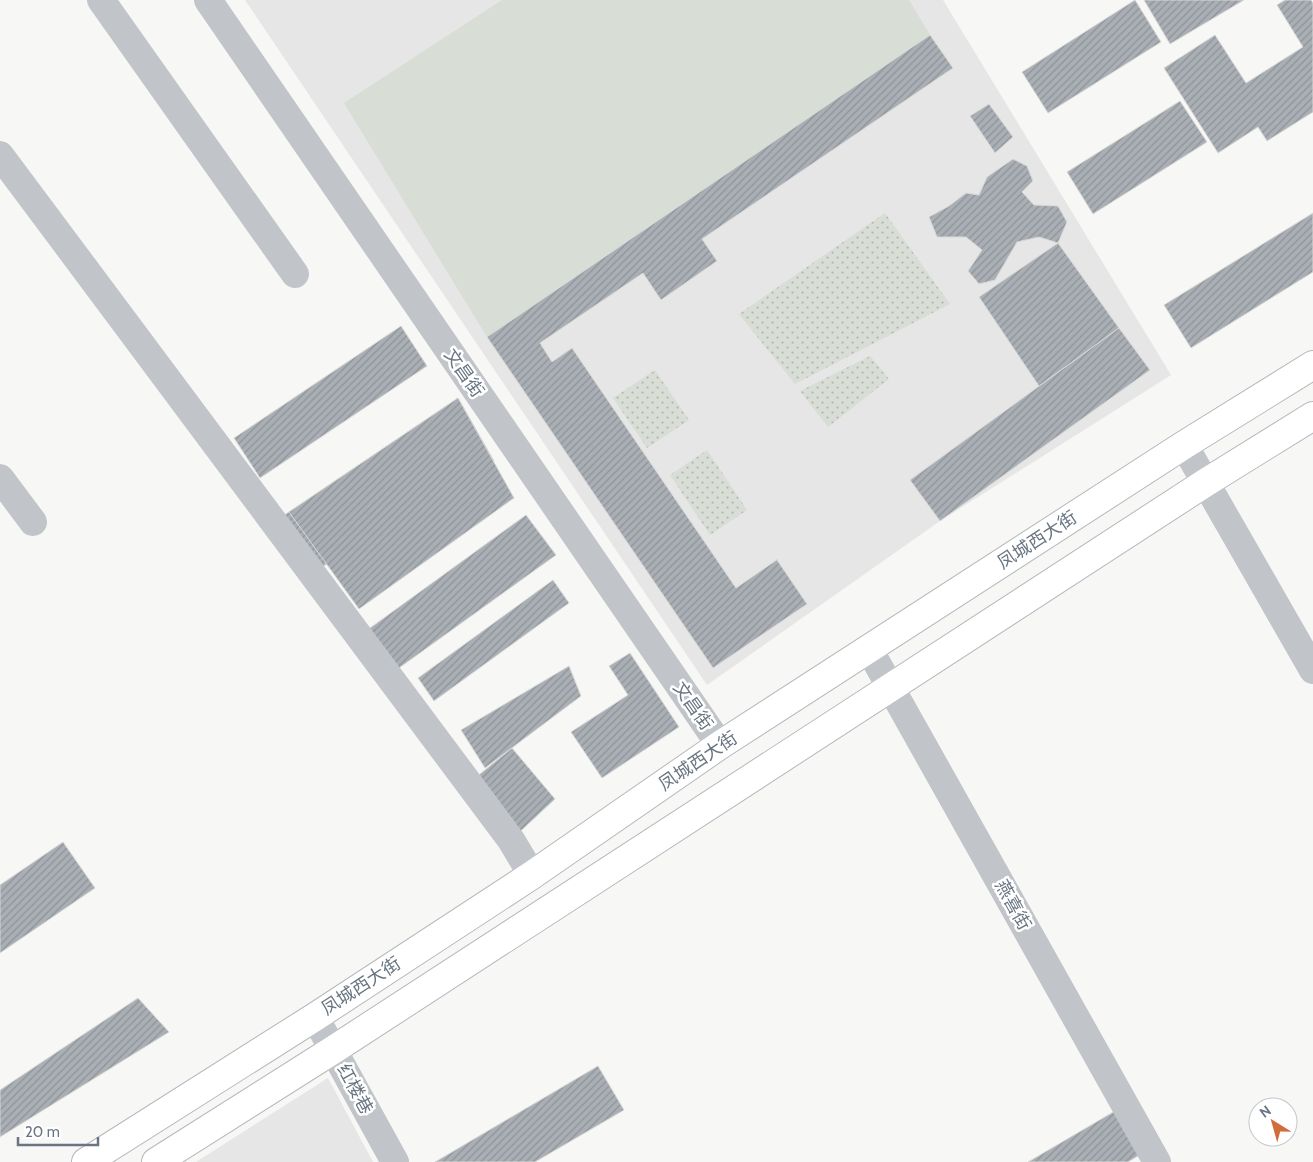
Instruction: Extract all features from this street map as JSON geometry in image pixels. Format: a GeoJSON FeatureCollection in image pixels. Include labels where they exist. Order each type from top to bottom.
{"type":"FeatureCollection","features":[{"type":"Feature","properties":{"kind":"main road","name":"凤城西大街"},"geometry":{"type":"LineString","coordinates":[[86,1162],[315,1017],[532,875],[720,745],[1184,445],[1313,365]]}},
{"type":"Feature","properties":{"kind":"main road"},"geometry":{"type":"LineString","coordinates":[[156,1162],[333,1050],[1206,483],[1313,416]]}},
{"type":"Feature","properties":{"kind":"street"},"geometry":{"type":"LineString","coordinates":[[101,0],[295,274]]}},
{"type":"Feature","properties":{"kind":"street","name":"文昌街"},"geometry":{"type":"LineString","coordinates":[[208,0],[720,745]]}},
{"type":"Feature","properties":{"kind":"street"},"geometry":{"type":"LineString","coordinates":[[0,156],[511,840],[532,875]]}},
{"type":"Feature","properties":{"kind":"street"},"geometry":{"type":"LineString","coordinates":[[1184,445],[1313,670]]}},
{"type":"Feature","properties":{"kind":"street"},"geometry":{"type":"LineString","coordinates":[[0,478],[33,522]]}},
{"type":"Feature","properties":{"kind":"street","name":"燕喜街"},"geometry":{"type":"LineString","coordinates":[[869,649],[1157,1162]]}},
{"type":"Feature","properties":{"kind":"street","name":"红楼巷"},"geometry":{"type":"LineString","coordinates":[[315,1017],[395,1162]]}},
{"type":"Feature","properties":{"kind":"shaded area"},"geometry":{"type":"Polygon","coordinates":[[[245,0],[943,0],[1171,375],[940,521],[707,685],[245,0]]]}},
{"type":"Feature","properties":{"kind":"shaded area"},"geometry":{"type":"Polygon","coordinates":[[[502,0],[909,0],[930,35],[487,337],[344,103],[502,0]]]}},
{"type":"Feature","properties":{"kind":"shaded area"},"geometry":{"type":"Polygon","coordinates":[[[885,213],[950,304],[795,384],[739,314],[885,213]]]}},
{"type":"Feature","properties":{"kind":"shaded area"},"geometry":{"type":"Polygon","coordinates":[[[870,356],[889,379],[828,427],[800,391],[870,356]]]}},
{"type":"Feature","properties":{"kind":"shaded area"},"geometry":{"type":"Polygon","coordinates":[[[655,370],[689,420],[647,448],[613,398],[655,370]]]}},
{"type":"Feature","properties":{"kind":"shaded area"},"geometry":{"type":"Polygon","coordinates":[[[707,450],[747,510],[710,535],[670,475],[707,450]]]}},
{"type":"Feature","properties":{"kind":"shaded area"},"geometry":{"type":"Polygon","coordinates":[[[328,1078],[373,1162],[196,1162],[328,1078]]]}},
{"type":"Feature","properties":{"kind":"building"},"geometry":{"type":"Polygon","coordinates":[[[1135,0],[1161,42],[1048,113],[1022,72],[1135,0]]]}},
{"type":"Feature","properties":{"kind":"building"},"geometry":{"type":"Polygon","coordinates":[[[1144,0],[1244,0],[1170,44],[1144,0]]]}},
{"type":"Feature","properties":{"kind":"building"},"geometry":{"type":"Polygon","coordinates":[[[1285,0],[1311,0],[1313,3],[1313,112],[1267,141],[1258,127],[1218,153],[1164,68],[1215,35],[1246,83],[1303,47],[1277,5],[1285,0]]]}},
{"type":"Feature","properties":{"kind":"building"},"geometry":{"type":"Polygon","coordinates":[[[930,35],[953,68],[702,239],[717,261],[661,300],[643,273],[540,343],[552,362],[572,348],[736,588],[778,559],[807,604],[713,668],[487,337],[930,35]]]}},
{"type":"Feature","properties":{"kind":"building"},"geometry":{"type":"Polygon","coordinates":[[[1180,101],[1207,142],[1093,214],[1067,172],[1180,101]]]}},
{"type":"Feature","properties":{"kind":"building"},"geometry":{"type":"Polygon","coordinates":[[[989,104],[1013,137],[995,153],[970,116],[989,104]]]}},
{"type":"Feature","properties":{"kind":"building"},"geometry":{"type":"Polygon","coordinates":[[[1013,159],[1027,166],[1033,181],[1022,192],[1034,205],[1058,206],[1067,222],[1058,243],[1039,237],[1017,242],[995,280],[979,284],[968,271],[982,250],[966,237],[937,237],[929,217],[949,206],[966,193],[979,195],[987,177],[1013,159]]]}},
{"type":"Feature","properties":{"kind":"building"},"geometry":{"type":"Polygon","coordinates":[[[1313,213],[1313,272],[1191,348],[1164,305],[1313,213]]]}},
{"type":"Feature","properties":{"kind":"building"},"geometry":{"type":"Polygon","coordinates":[[[1058,243],[1119,328],[1039,386],[979,297],[1058,243]]]}},
{"type":"Feature","properties":{"kind":"building"},"geometry":{"type":"Polygon","coordinates":[[[401,326],[427,366],[260,478],[234,438],[401,326]]]}},
{"type":"Feature","properties":{"kind":"building"},"geometry":{"type":"Polygon","coordinates":[[[1119,328],[1150,370],[940,521],[910,480],[1119,328]]]}},
{"type":"Feature","properties":{"kind":"building"},"geometry":{"type":"Polygon","coordinates":[[[458,398],[494,461],[457,495],[430,463],[332,529],[345,553],[312,573],[274,522],[458,398]]]}},
{"type":"Feature","properties":{"kind":"building"},"geometry":{"type":"Polygon","coordinates":[[[458,398],[514,498],[359,609],[289,512],[458,398]]]}},
{"type":"Feature","properties":{"kind":"building"},"geometry":{"type":"Polygon","coordinates":[[[526,515],[556,555],[399,668],[359,636],[526,515]]]}},
{"type":"Feature","properties":{"kind":"building"},"geometry":{"type":"Polygon","coordinates":[[[553,580],[569,603],[434,701],[418,678],[553,580]]]}},
{"type":"Feature","properties":{"kind":"building"},"geometry":{"type":"Polygon","coordinates":[[[630,653],[679,727],[602,778],[571,732],[628,695],[609,666],[630,653]]]}},
{"type":"Feature","properties":{"kind":"building"},"geometry":{"type":"Polygon","coordinates":[[[569,666],[581,696],[485,768],[461,730],[569,666]]]}},
{"type":"Feature","properties":{"kind":"building"},"geometry":{"type":"Polygon","coordinates":[[[512,748],[555,799],[511,840],[469,783],[512,748]]]}},
{"type":"Feature","properties":{"kind":"building"},"geometry":{"type":"Polygon","coordinates":[[[63,842],[95,888],[0,953],[0,885],[63,842]]]}},
{"type":"Feature","properties":{"kind":"building"},"geometry":{"type":"Polygon","coordinates":[[[138,998],[169,1032],[0,1137],[0,1090],[138,998]]]}},
{"type":"Feature","properties":{"kind":"building"},"geometry":{"type":"Polygon","coordinates":[[[598,1066],[624,1110],[535,1162],[435,1162],[598,1066]]]}},
{"type":"Feature","properties":{"kind":"building"},"geometry":{"type":"Polygon","coordinates":[[[1115,1111],[1141,1154],[1128,1162],[1028,1162],[1115,1111]]]}}]}
